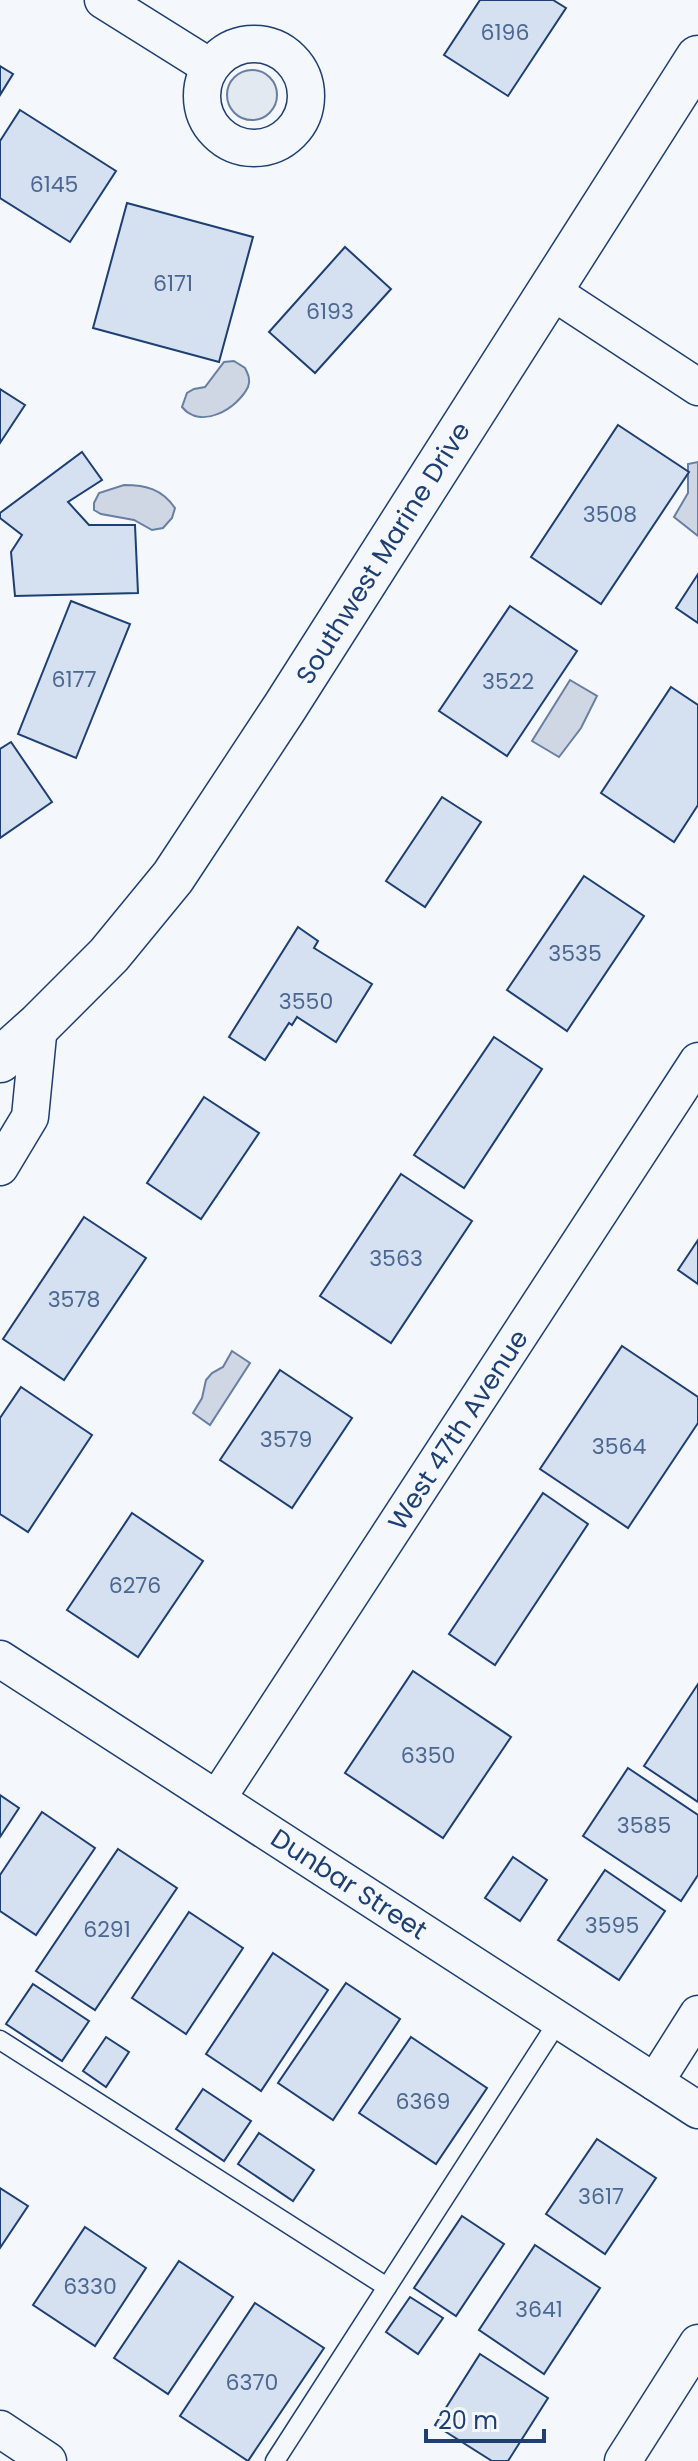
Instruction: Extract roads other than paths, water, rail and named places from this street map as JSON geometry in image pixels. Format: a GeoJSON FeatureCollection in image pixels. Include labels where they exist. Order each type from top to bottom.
{"type":"FeatureCollection","features":[{"type":"Feature","properties":{"kind":"main road","name":"Southwest Marine Drive"},"geometry":{"type":"LineString","coordinates":[[0,1060],[109,955],[173,877],[285,707],[698,58]]}},
{"type":"Feature","properties":{"kind":"street"},"geometry":{"type":"LineString","coordinates":[[103,0],[210,67]]}},
{"type":"Feature","properties":{"kind":"street"},"geometry":{"type":"LineString","coordinates":[[550,290],[698,387]]}},
{"type":"Feature","properties":{"kind":"street"},"geometry":{"type":"LineString","coordinates":[[0,1167],[30,1117],[39,1025]]}},
{"type":"Feature","properties":{"kind":"street","name":"West 47th Avenue"},"geometry":{"type":"LineString","coordinates":[[217,1799],[698,1061]]}},
{"type":"Feature","properties":{"kind":"street","name":"Dunbar Street"},"geometry":{"type":"LineString","coordinates":[[0,1659],[698,2110]]}},
{"type":"Feature","properties":{"kind":"street"},"geometry":{"type":"LineString","coordinates":[[655,2082],[698,2014]]}},
{"type":"Feature","properties":{"kind":"street"},"geometry":{"type":"LineString","coordinates":[[623,2461],[698,2343]]}},
{"type":"Feature","properties":{"kind":"street"},"geometry":{"type":"LineString","coordinates":[[0,2429],[48,2461]]}},
{"type":"Feature","properties":{"kind":"lane"},"geometry":{"type":"LineString","coordinates":[[275,2461],[559,2020]]}},
{"type":"Feature","properties":{"kind":"lane"},"geometry":{"type":"LineString","coordinates":[[0,2040],[387,2287]]}}]}
